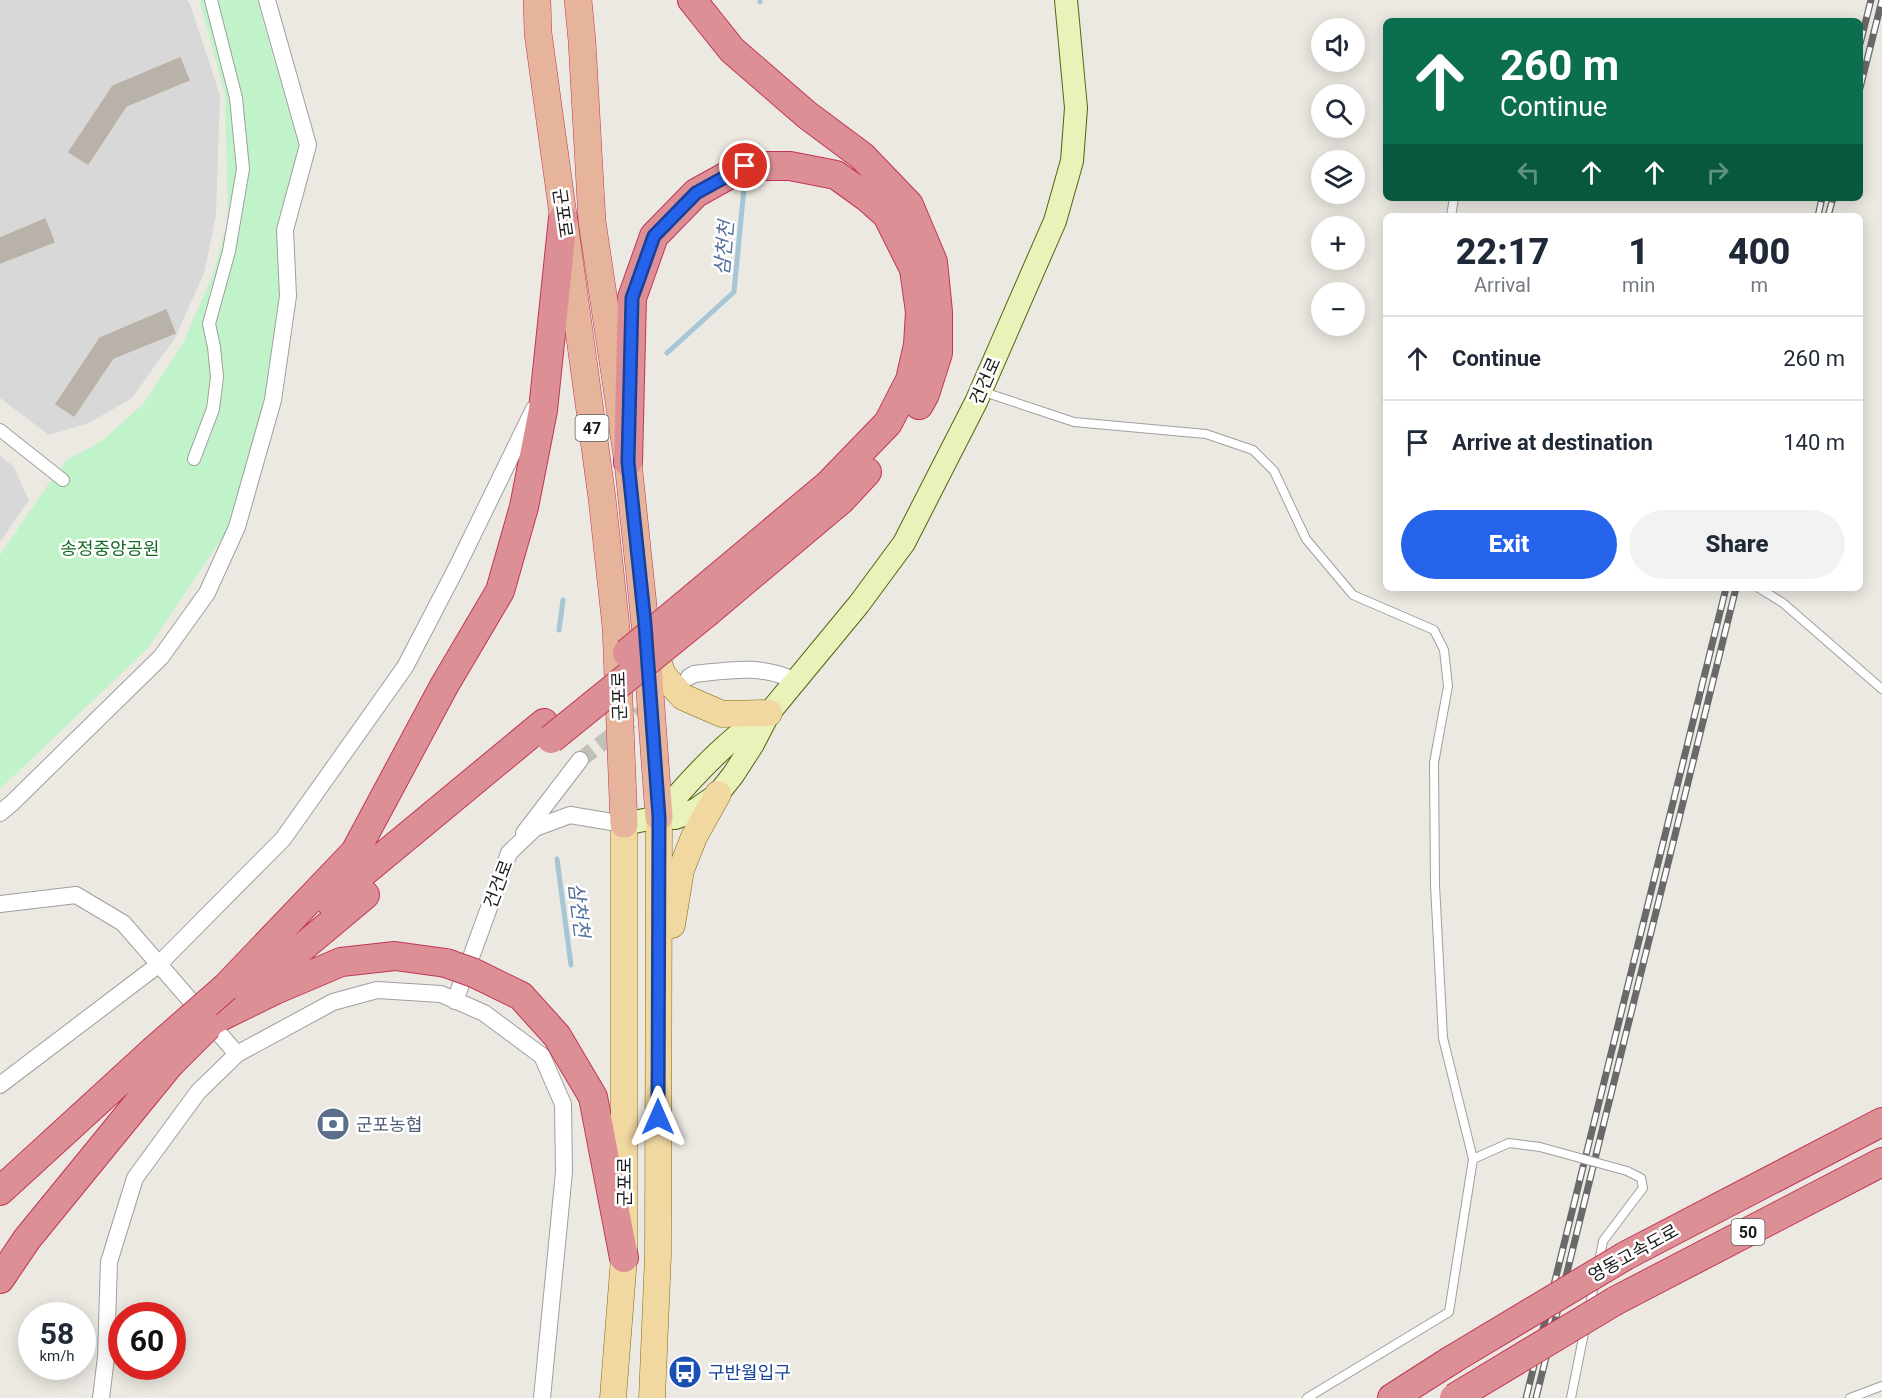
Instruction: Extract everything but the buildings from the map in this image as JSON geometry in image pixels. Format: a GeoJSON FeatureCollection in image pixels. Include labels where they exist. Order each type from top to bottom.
{"type":"FeatureCollection","features":[{"type":"Feature","properties":{"kind":"highway","name":"47"},"geometry":{"type":"LineString","coordinates":[[537,0],[538,33]]}},
{"type":"Feature","properties":{"kind":"highway","name":"47"},"geometry":{"type":"LineString","coordinates":[[578,0],[582,41]]}},
{"type":"Feature","properties":{"kind":"highway"},"geometry":{"type":"LineString","coordinates":[[0,1191],[161,1058],[232,994],[704,602],[841,500],[901,435],[925,394],[938,353],[938,312],[933,262],[909,205],[862,156],[807,115],[732,50],[692,0]]}},
{"type":"Feature","properties":{"kind":"highway","name":"군포로"},"geometry":{"type":"LineString","coordinates":[[538,33],[602,498],[616,627],[624,825]]}},
{"type":"Feature","properties":{"kind":"highway","name":"군포로"},"geometry":{"type":"LineString","coordinates":[[582,41],[592,221],[628,462],[645,624],[659,817]]}},
{"type":"Feature","properties":{"kind":"highway"},"geometry":{"type":"LineString","coordinates":[[628,462],[632,298],[654,236],[696,193],[745,166],[789,166],[836,176],[868,198],[887,215],[914,269],[920,312],[918,345],[910,380],[888,423],[829,484],[704,602]]}},
{"type":"Feature","properties":{"kind":"highway"},"geometry":{"type":"LineString","coordinates":[[212,1021],[232,994],[355,852],[444,686],[500,591],[524,507],[543,410],[563,218]]}},
{"type":"Feature","properties":{"kind":"highway"},"geometry":{"type":"LineString","coordinates":[[0,1279],[161,1058],[212,1021],[275,990],[341,962],[395,956],[446,963],[474,973],[521,996],[557,1036],[593,1097],[624,1258]]}},
{"type":"Feature","properties":{"kind":"highway","name":"영동고속도로"},"geometry":{"type":"LineString","coordinates":[[1392,1398],[1625,1256],[1882,1122]]}},
{"type":"Feature","properties":{"kind":"highway","name":"영동고속도로"},"geometry":{"type":"LineString","coordinates":[[1454,1398],[1615,1301],[1882,1162]]}},
{"type":"Feature","properties":{"kind":"main road","name":"군포로"},"geometry":{"type":"LineString","coordinates":[[528,0],[538,33]]}},
{"type":"Feature","properties":{"kind":"main road","name":"군포로"},"geometry":{"type":"LineString","coordinates":[[582,41],[591,0]]}},
{"type":"Feature","properties":{"kind":"main road","name":"건건로"},"geometry":{"type":"LineString","coordinates":[[624,825],[659,817],[675,818],[695,810],[718,794],[748,752],[769,713],[859,604],[903,543],[981,391],[1055,221],[1072,161],[1076,108],[1066,0]]}},
{"type":"Feature","properties":{"kind":"main road"},"geometry":{"type":"LineString","coordinates":[[645,624],[663,675],[683,697],[722,714],[769,713]]}},
{"type":"Feature","properties":{"kind":"main road","name":"건건로"},"geometry":{"type":"LineString","coordinates":[[659,817],[680,792],[747,727],[769,713]]}},
{"type":"Feature","properties":{"kind":"main road"},"geometry":{"type":"LineString","coordinates":[[659,933],[671,926],[681,870],[694,837],[718,794]]}},
{"type":"Feature","properties":{"kind":"main road","name":"군포로"},"geometry":{"type":"LineString","coordinates":[[652,1398],[658,1256],[659,817]]}},
{"type":"Feature","properties":{"kind":"main road","name":"군포로"},"geometry":{"type":"LineString","coordinates":[[613,1398],[624,1258],[624,825]]}},
{"type":"Feature","properties":{"kind":"street"},"geometry":{"type":"LineString","coordinates":[[194,459],[213,408],[217,377],[214,347],[208,324],[229,251],[243,169],[236,98],[211,0]]}},
{"type":"Feature","properties":{"kind":"street"},"geometry":{"type":"LineString","coordinates":[[0,813],[161,657],[207,593],[237,527],[273,400],[288,296],[285,230],[308,145],[267,0]]}},
{"type":"Feature","properties":{"kind":"street"},"geometry":{"type":"LineString","coordinates":[[0,1085],[158,965],[283,838],[405,667],[546,386]]}},
{"type":"Feature","properties":{"kind":"street"},"geometry":{"type":"LineString","coordinates":[[0,430],[63,480]]}},
{"type":"Feature","properties":{"kind":"street"},"geometry":{"type":"LineString","coordinates":[[689,677],[694,674],[752,669],[782,674],[796,681]]}},
{"type":"Feature","properties":{"kind":"street"},"geometry":{"type":"LineString","coordinates":[[509,853],[580,760]]}},
{"type":"Feature","properties":{"kind":"street","name":"건건로"},"geometry":{"type":"LineString","coordinates":[[455,1001],[509,853],[535,828],[570,815],[624,825]]}},
{"type":"Feature","properties":{"kind":"street"},"geometry":{"type":"LineString","coordinates":[[0,904],[76,895],[123,923],[237,1054]]}},
{"type":"Feature","properties":{"kind":"street"},"geometry":{"type":"LineString","coordinates":[[100,1398],[106,1357],[109,1262],[135,1178],[198,1092],[237,1054],[333,1002],[377,990],[441,994],[484,1013],[542,1056],[562,1104],[564,1172],[542,1398]]}},
{"type":"Feature","properties":{"kind":"lane"},"geometry":{"type":"LineString","coordinates":[[981,391],[1074,422],[1206,434],[1253,450],[1274,471],[1306,539],[1353,595],[1434,630],[1444,650],[1448,686],[1434,763],[1436,885],[1443,1038],[1473,1159],[1449,1312],[1307,1398]]}},
{"type":"Feature","properties":{"kind":"lane"},"geometry":{"type":"LineString","coordinates":[[1764,591],[1783,603],[1882,689]]}},
{"type":"Feature","properties":{"kind":"lane"},"geometry":{"type":"LineString","coordinates":[[1473,1159],[1509,1143],[1540,1148],[1627,1171],[1641,1178],[1643,1188],[1603,1241],[1571,1398]]}},
{"type":"Feature","properties":{"kind":"lane"},"geometry":{"type":"LineString","coordinates":[[1850,1398],[1882,1386]]}},
{"type":"Feature","properties":{"kind":"shaded area"},"geometry":{"type":"Polygon","coordinates":[[[0,0],[187,0],[220,95],[216,216],[204,273],[175,338],[132,398],[89,423],[49,435],[0,398],[0,0]]]}},
{"type":"Feature","properties":{"kind":"shaded area"},"geometry":{"type":"Polygon","coordinates":[[[0,456],[13,466],[29,500],[0,542],[0,456]]]}},
{"type":"Feature","properties":{"kind":"green space","name":"송정중앙공원"},"geometry":{"type":"Polygon","coordinates":[[[199,0],[257,0],[299,146],[276,228],[281,295],[267,395],[231,525],[148,648],[0,789],[0,555],[67,460],[102,441],[144,403],[183,343],[213,274],[228,221],[225,94],[199,0]]]}},
{"type":"Feature","properties":{"kind":"waterway","name":"삼천천"},"geometry":{"type":"LineString","coordinates":[[667,353],[734,292],[744,188]]}},
{"type":"Feature","properties":{"kind":"waterway","name":"삼천천"},"geometry":{"type":"LineString","coordinates":[[559,630],[563,600]]}},
{"type":"Feature","properties":{"kind":"waterway","name":"삼천천"},"geometry":{"type":"LineString","coordinates":[[557,859],[571,965]]}},
{"type":"Feature","properties":{"kind":"tunnel"},"geometry":{"type":"LineString","coordinates":[[580,760],[656,702]]}},
{"type":"Feature","properties":{"kind":"railway"},"geometry":{"type":"LineString","coordinates":[[1863,32],[1871,0]]}},
{"type":"Feature","properties":{"kind":"railway"},"geometry":{"type":"LineString","coordinates":[[1863,76],[1882,0]]}},
{"type":"Feature","properties":{"kind":"railway"},"geometry":{"type":"LineString","coordinates":[[1819,213],[1821,201]]}},
{"type":"Feature","properties":{"kind":"railway"},"geometry":{"type":"LineString","coordinates":[[1829,213],[1832,201]]}},
{"type":"Feature","properties":{"kind":"railway"},"geometry":{"type":"LineString","coordinates":[[1526,1398],[1725,591]]}},
{"type":"Feature","properties":{"kind":"railway"},"geometry":{"type":"LineString","coordinates":[[1536,1398],[1735,591]]}},
{"type":"Feature","properties":{"kind":"place","name":"군포농협"},"geometry":{"type":"Point","coordinates":[333,1124]}},
{"type":"Feature","properties":{"kind":"place","name":"구반월입구"},"geometry":{"type":"Point","coordinates":[685,1372]}},
{"type":"Feature","properties":{"kind":"route"},"geometry":{"type":"LineString","coordinates":[[658,1117],[659,817],[645,624],[628,462],[632,298],[654,236],[696,193],[745,166]]}}]}
